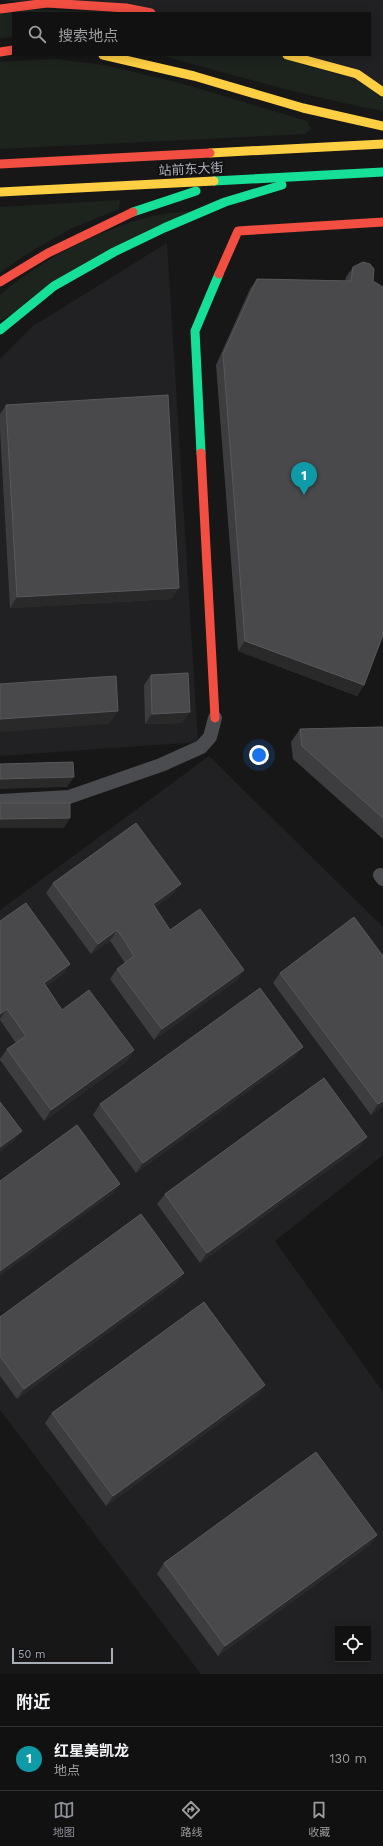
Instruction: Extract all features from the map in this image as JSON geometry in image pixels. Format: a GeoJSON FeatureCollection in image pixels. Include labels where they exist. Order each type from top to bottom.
{"type":"FeatureCollection","features":[{"type":"Feature","properties":{"kind":"main road"},"geometry":{"type":"LineString","coordinates":[[0,9],[47,3],[126,8],[146,12]]}},
{"type":"Feature","properties":{"kind":"main road"},"geometry":{"type":"LineString","coordinates":[[0,52],[12,50]]}},
{"type":"Feature","properties":{"kind":"main road"},"geometry":{"type":"LineString","coordinates":[[107,56],[194,76],[303,108],[383,126]]}},
{"type":"Feature","properties":{"kind":"main road"},"geometry":{"type":"LineString","coordinates":[[291,56],[358,74],[383,92]]}},
{"type":"Feature","properties":{"kind":"main road","name":"站前东大街"},"geometry":{"type":"LineString","coordinates":[[0,164],[383,144]]}},
{"type":"Feature","properties":{"kind":"main road","name":"站前东大街"},"geometry":{"type":"LineString","coordinates":[[0,192],[383,172]]}},
{"type":"Feature","properties":{"kind":"main road"},"geometry":{"type":"LineString","coordinates":[[0,330],[54,286],[114,252],[164,228],[225,202],[306,179],[336,174]]}},
{"type":"Feature","properties":{"kind":"main road"},"geometry":{"type":"LineString","coordinates":[[0,282],[12,272],[81,235],[133,210],[174,196],[264,178]]}},
{"type":"Feature","properties":{"kind":"main road"},"geometry":{"type":"LineString","coordinates":[[215,718],[195,332],[238,230],[383,222]]}},
{"type":"Feature","properties":{"kind":"street"},"geometry":{"type":"LineString","coordinates":[[0,801],[69,797],[161,765],[201,747],[210,737],[215,718]]}},
{"type":"Feature","properties":{"kind":"shaded area"},"geometry":{"type":"Polygon","coordinates":[[[0,0],[383,0],[383,92],[290,56],[371,56],[371,12],[139,12],[0,0]]]}},
{"type":"Feature","properties":{"kind":"shaded area"},"geometry":{"type":"Polygon","coordinates":[[[0,9],[113,12],[12,12],[12,37],[0,38],[0,9]]]}},
{"type":"Feature","properties":{"kind":"shaded area"},"geometry":{"type":"Polygon","coordinates":[[[164,56],[290,56],[383,92],[383,111],[299,92],[164,56]]]}},
{"type":"Feature","properties":{"kind":"shaded area"},"geometry":{"type":"Polygon","coordinates":[[[55,59],[104,65],[180,83],[307,121],[311,129],[305,134],[0,149],[0,62],[55,59]]]}},
{"type":"Feature","properties":{"kind":"shaded area"},"geometry":{"type":"Polygon","coordinates":[[[120,200],[119,209],[70,229],[22,257],[0,273],[0,207],[120,200]]]}},
{"type":"Feature","properties":{"kind":"shaded area"},"geometry":{"type":"Polygon","coordinates":[[[200,210],[0,321],[0,295],[33,270],[68,249],[106,231],[145,218],[200,210]]]}},
{"type":"Feature","properties":{"kind":"shaded area"},"geometry":{"type":"Polygon","coordinates":[[[167,243],[198,742],[0,756],[0,359],[33,326],[167,243]]]}},
{"type":"Feature","properties":{"kind":"shaded area"},"geometry":{"type":"Polygon","coordinates":[[[209,756],[383,927],[383,1155],[275,1241],[383,1392],[383,1674],[201,1674],[0,1410],[0,910],[209,756]]]}},
{"type":"Feature","properties":{"kind":"building"},"geometry":{"type":"Polygon","coordinates":[[[363,262],[370,264],[374,269],[373,281],[383,287],[383,635],[364,685],[245,641],[223,354],[257,279],[351,281],[353,267],[363,262]]]}},
{"type":"Feature","properties":{"kind":"building"},"geometry":{"type":"Polygon","coordinates":[[[168,395],[179,588],[17,597],[6,405],[168,395]]]}},
{"type":"Feature","properties":{"kind":"building"},"geometry":{"type":"Polygon","coordinates":[[[188,673],[190,712],[152,714],[151,675],[188,673]]]}},
{"type":"Feature","properties":{"kind":"building"},"geometry":{"type":"Polygon","coordinates":[[[116,676],[118,711],[0,719],[0,684],[116,676]]]}},
{"type":"Feature","properties":{"kind":"building"},"geometry":{"type":"Polygon","coordinates":[[[383,727],[383,818],[302,746],[300,729],[383,727]]]}},
{"type":"Feature","properties":{"kind":"building"},"geometry":{"type":"Polygon","coordinates":[[[73,762],[74,777],[0,779],[0,764],[73,762]]]}},
{"type":"Feature","properties":{"kind":"building"},"geometry":{"type":"Polygon","coordinates":[[[0,803],[70,803],[70,818],[0,819],[0,803]]]}},
{"type":"Feature","properties":{"kind":"building"},"geometry":{"type":"Polygon","coordinates":[[[136,823],[181,884],[153,904],[170,930],[200,909],[244,970],[162,1029],[117,969],[134,956],[123,938],[117,930],[98,944],[53,883],[136,823]]]}},
{"type":"Feature","properties":{"kind":"building"},"geometry":{"type":"Polygon","coordinates":[[[26,903],[70,964],[44,983],[62,1010],[89,990],[134,1050],[51,1110],[7,1049],[26,1036],[7,1009],[0,1014],[0,921],[26,903]]]}},
{"type":"Feature","properties":{"kind":"building"},"geometry":{"type":"Polygon","coordinates":[[[354,917],[383,956],[383,1101],[378,1104],[280,973],[354,917]]]}},
{"type":"Feature","properties":{"kind":"building"},"geometry":{"type":"Polygon","coordinates":[[[260,988],[303,1047],[143,1163],[100,1104],[260,988]]]}},
{"type":"Feature","properties":{"kind":"building"},"geometry":{"type":"Polygon","coordinates":[[[324,1078],[367,1137],[207,1253],[165,1194],[324,1078]]]}},
{"type":"Feature","properties":{"kind":"building"},"geometry":{"type":"Polygon","coordinates":[[[0,1102],[22,1131],[0,1147],[0,1102]]]}},
{"type":"Feature","properties":{"kind":"building"},"geometry":{"type":"Polygon","coordinates":[[[77,1125],[120,1184],[0,1271],[0,1181],[77,1125]]]}},
{"type":"Feature","properties":{"kind":"building"},"geometry":{"type":"Polygon","coordinates":[[[141,1214],[184,1273],[24,1389],[0,1356],[0,1317],[141,1214]]]}},
{"type":"Feature","properties":{"kind":"building"},"geometry":{"type":"Polygon","coordinates":[[[204,1302],[265,1385],[113,1496],[52,1413],[204,1302]]]}},
{"type":"Feature","properties":{"kind":"building"},"geometry":{"type":"Polygon","coordinates":[[[316,1452],[377,1535],[225,1646],[164,1563],[316,1452]]]}},
{"type":"Feature","properties":{"kind":"traffic: fast"},"geometry":{"type":"LineString","coordinates":[[214,181],[383,172]]}},
{"type":"Feature","properties":{"kind":"traffic: fast"},"geometry":{"type":"LineString","coordinates":[[0,330],[54,286],[114,252],[164,228],[225,202],[282,185]]}},
{"type":"Feature","properties":{"kind":"traffic: fast"},"geometry":{"type":"LineString","coordinates":[[133,212],[196,191]]}},
{"type":"Feature","properties":{"kind":"traffic: fast"},"geometry":{"type":"LineString","coordinates":[[201,453],[195,331],[219,274]]}},
{"type":"Feature","properties":{"kind":"traffic: slow"},"geometry":{"type":"LineString","coordinates":[[107,56],[194,76],[303,108],[383,126]]}},
{"type":"Feature","properties":{"kind":"traffic: slow"},"geometry":{"type":"LineString","coordinates":[[291,56],[357,74],[383,92]]}},
{"type":"Feature","properties":{"kind":"traffic: slow"},"geometry":{"type":"LineString","coordinates":[[210,153],[383,144]]}},
{"type":"Feature","properties":{"kind":"traffic: slow"},"geometry":{"type":"LineString","coordinates":[[0,192],[214,181]]}},
{"type":"Feature","properties":{"kind":"traffic: jam"},"geometry":{"type":"LineString","coordinates":[[0,9],[47,3],[126,8],[146,12]]}},
{"type":"Feature","properties":{"kind":"traffic: jam"},"geometry":{"type":"LineString","coordinates":[[0,52],[12,50]]}},
{"type":"Feature","properties":{"kind":"traffic: jam"},"geometry":{"type":"LineString","coordinates":[[0,164],[210,153]]}},
{"type":"Feature","properties":{"kind":"traffic: jam"},"geometry":{"type":"LineString","coordinates":[[0,282],[48,253],[133,212]]}},
{"type":"Feature","properties":{"kind":"traffic: jam"},"geometry":{"type":"LineString","coordinates":[[219,274],[238,231],[383,222]]}},
{"type":"Feature","properties":{"kind":"traffic: jam"},"geometry":{"type":"LineString","coordinates":[[201,453],[215,718]]}},
{"type":"Feature","properties":{"kind":"place","name":"红星美凯龙"},"geometry":{"type":"Point","coordinates":[304,495]}}]}
